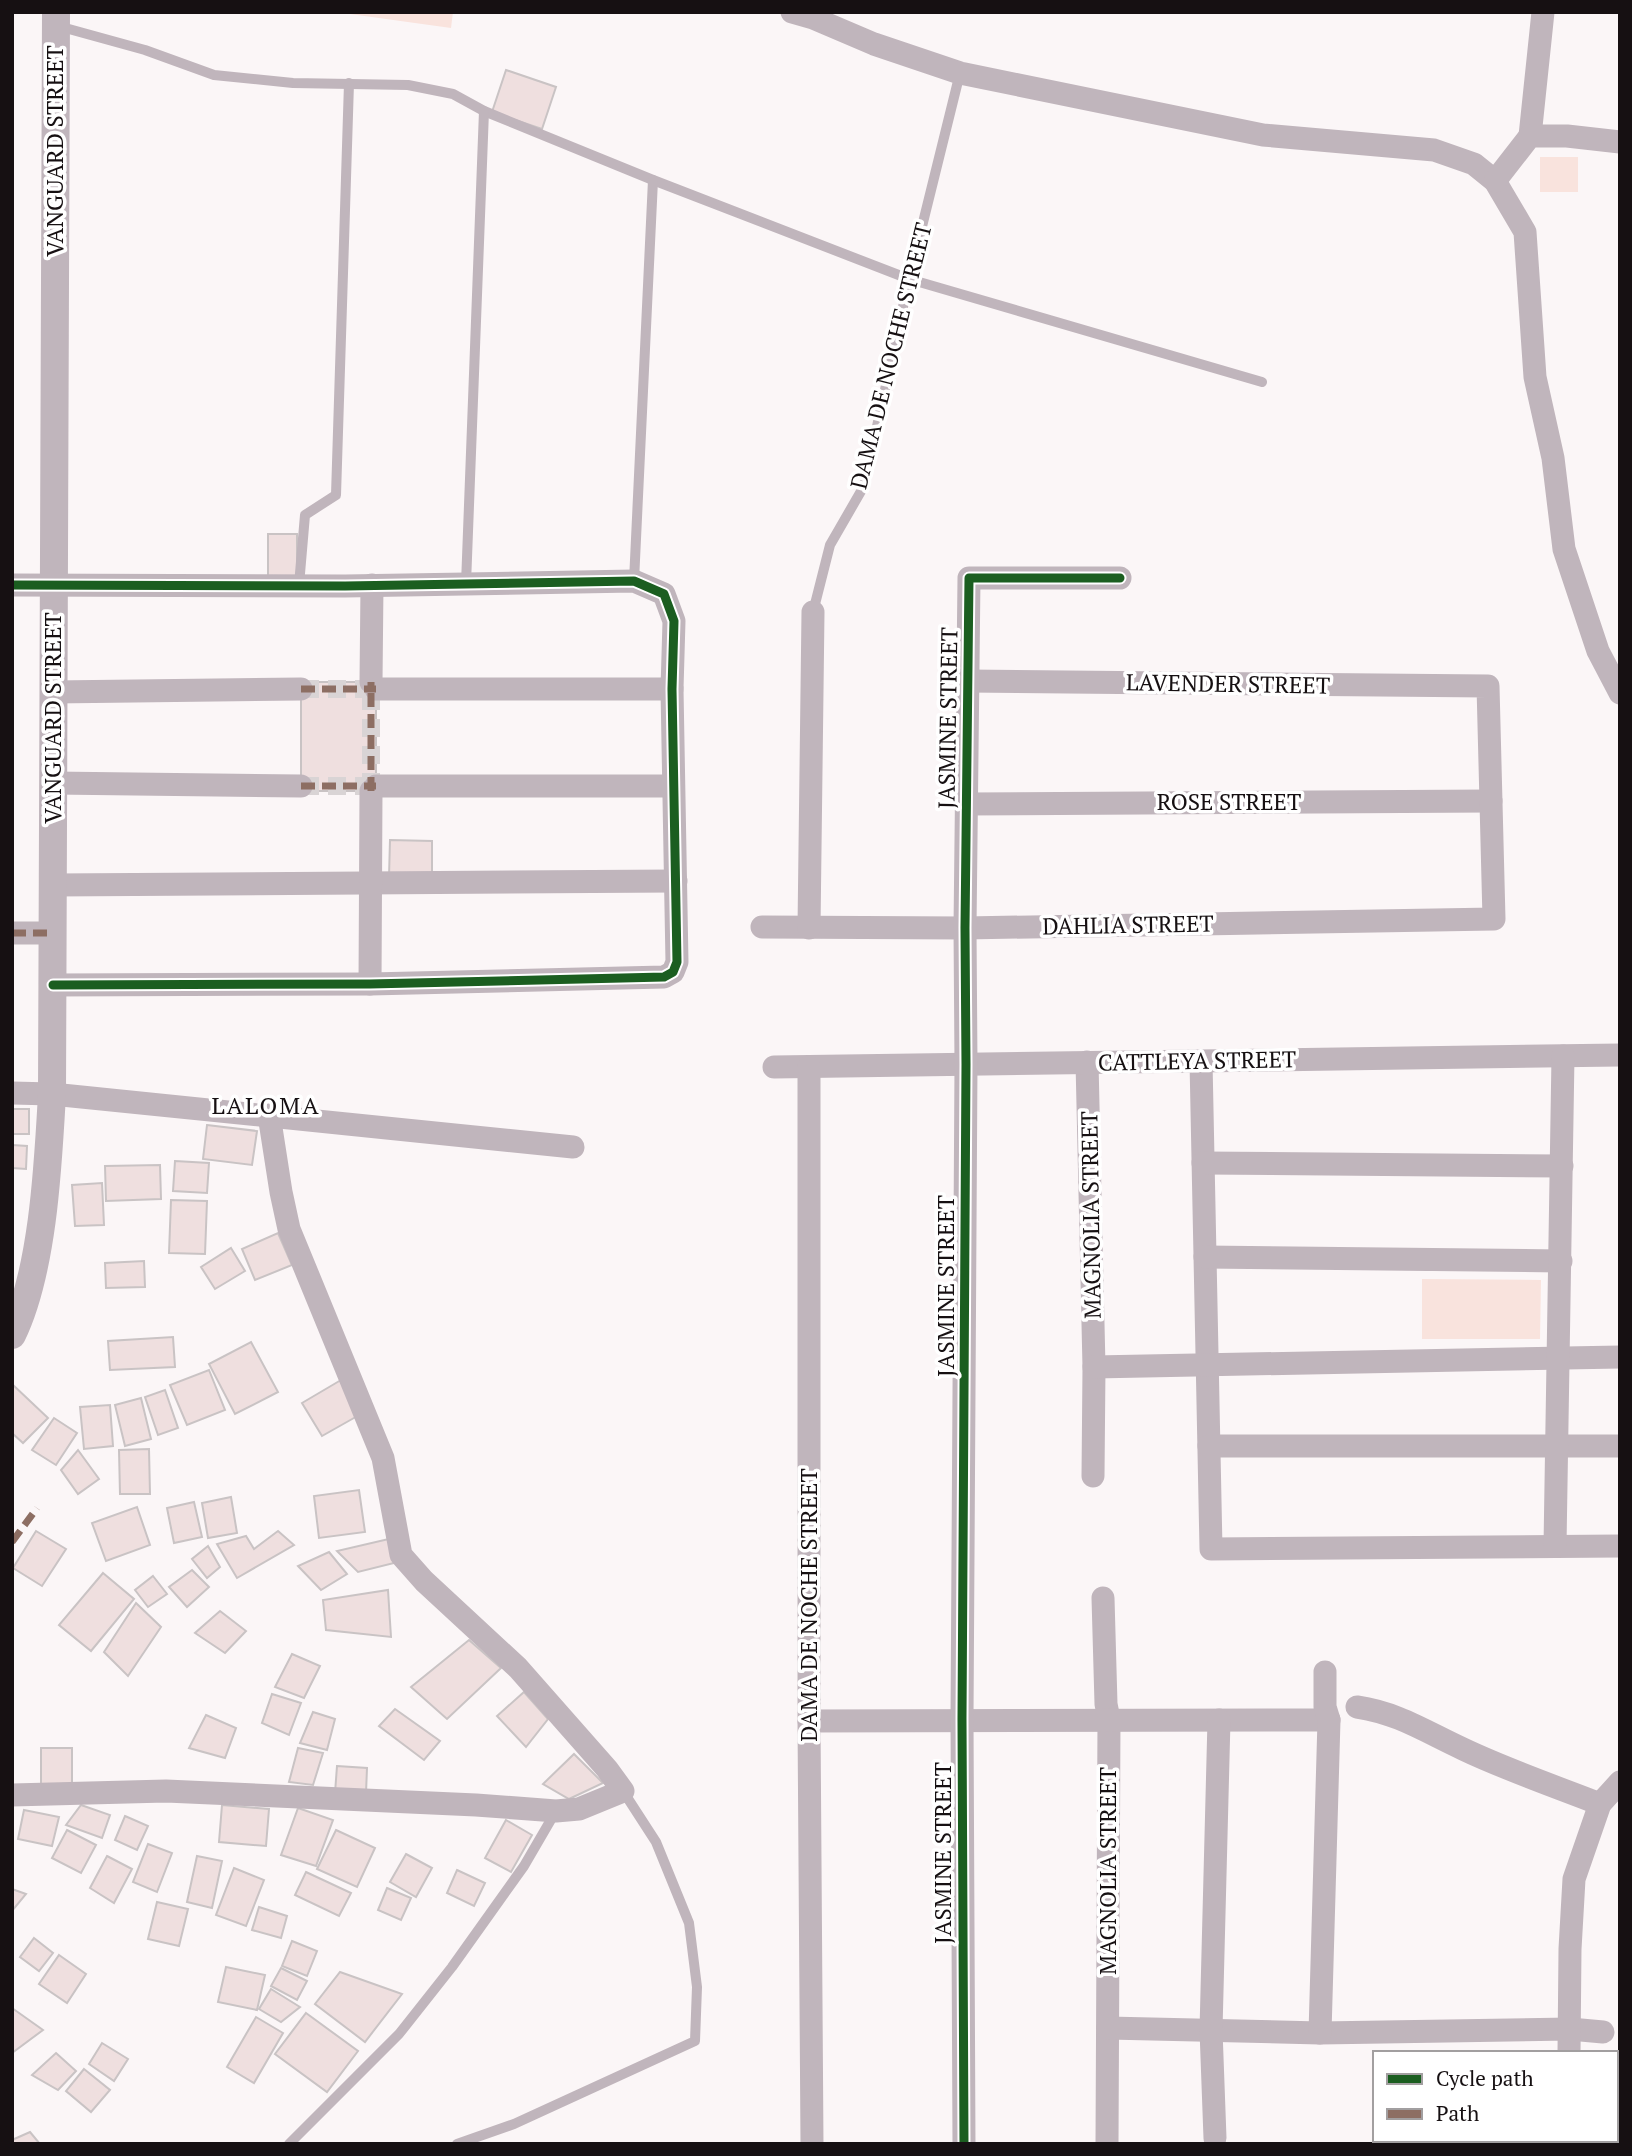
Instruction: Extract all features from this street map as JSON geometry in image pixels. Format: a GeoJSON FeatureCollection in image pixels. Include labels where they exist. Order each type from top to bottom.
{"type":"FeatureCollection","features":[{"type":"Feature","properties":{"kind":"street"},"geometry":{"type":"LineString","coordinates":[[792,12],[960,73],[1263,135],[1434,150],[1474,164],[1495,181],[1525,232],[1535,377],[1553,458],[1564,549],[1598,651],[1620,693]]}},
{"type":"Feature","properties":{"kind":"street"},"geometry":{"type":"LineString","coordinates":[[1495,181],[1530,136],[1543,12]]}},
{"type":"Feature","properties":{"kind":"street","name":"VANGUARD STREET"},"geometry":{"type":"LineString","coordinates":[[12,1335],[32,1275],[49,1157],[52,1094],[56,19]]}},
{"type":"Feature","properties":{"kind":"street"},"geometry":{"type":"LineString","coordinates":[[1530,136],[1566,136],[1620,142]]}},
{"type":"Feature","properties":{"kind":"street","name":"JASMINE STREET"},"geometry":{"type":"LineString","coordinates":[[964,2144],[962,1719],[969,578],[1120,578]]}},
{"type":"Feature","properties":{"kind":"street"},"geometry":{"type":"LineString","coordinates":[[12,584],[372,585],[634,581],[664,594],[674,621],[672,688],[677,962],[673,972],[664,977],[370,984],[53,985]]}},
{"type":"Feature","properties":{"kind":"street"},"geometry":{"type":"LineString","coordinates":[[372,585],[374,686],[672,688]]}},
{"type":"Feature","properties":{"kind":"street","name":"DAMA DE NOCHE STREET"},"geometry":{"type":"LineString","coordinates":[[808,928],[813,612]]}},
{"type":"Feature","properties":{"kind":"street","name":"LAVENDER STREET"},"geometry":{"type":"LineString","coordinates":[[967,681],[1489,686],[1491,801]]}},
{"type":"Feature","properties":{"kind":"street"},"geometry":{"type":"LineString","coordinates":[[53,692],[300,690]]}},
{"type":"Feature","properties":{"kind":"street"},"geometry":{"type":"LineString","coordinates":[[53,783],[300,786]]}},
{"type":"Feature","properties":{"kind":"street"},"geometry":{"type":"LineString","coordinates":[[370,984],[374,788],[673,786]]}},
{"type":"Feature","properties":{"kind":"street","name":"DAHLIA STREET"},"geometry":{"type":"LineString","coordinates":[[762,927],[965,928],[1494,919],[1491,801]]}},
{"type":"Feature","properties":{"kind":"street","name":"ROSE STREET"},"geometry":{"type":"LineString","coordinates":[[966,804],[1491,801]]}},
{"type":"Feature","properties":{"kind":"street"},"geometry":{"type":"LineString","coordinates":[[53,885],[676,881]]}},
{"type":"Feature","properties":{"kind":"street"},"geometry":{"type":"LineString","coordinates":[[12,933],[53,933]]}},
{"type":"Feature","properties":{"kind":"street","name":"CATTLEYA STREET"},"geometry":{"type":"LineString","coordinates":[[774,1067],[1620,1055]]}},
{"type":"Feature","properties":{"kind":"street"},"geometry":{"type":"LineString","coordinates":[[1555,1546],[1563,1056]]}},
{"type":"Feature","properties":{"kind":"street"},"geometry":{"type":"LineString","coordinates":[[1201,1061],[1212,1549],[1620,1546]]}},
{"type":"Feature","properties":{"kind":"street","name":"MAGNOLIA STREET"},"geometry":{"type":"LineString","coordinates":[[1087,1062],[1094,1367],[1093,1476]]}},
{"type":"Feature","properties":{"kind":"street","name":"DAMA DE NOCHE STREET"},"geometry":{"type":"LineString","coordinates":[[808,1067],[808,1721],[812,2144]]}},
{"type":"Feature","properties":{"kind":"street"},"geometry":{"type":"LineString","coordinates":[[12,1093],[52,1094],[573,1147]]}},
{"type":"Feature","properties":{"kind":"street"},"geometry":{"type":"LineString","coordinates":[[12,1795],[166,1791],[476,1804],[556,1811],[579,1809],[623,1791],[607,1769],[518,1668],[424,1581],[401,1555],[383,1458],[289,1229],[269,1115]]}},
{"type":"Feature","properties":{"kind":"street"},"geometry":{"type":"LineString","coordinates":[[1203,1163],[1562,1166]]}},
{"type":"Feature","properties":{"kind":"street"},"geometry":{"type":"LineString","coordinates":[[1205,1257],[1561,1261]]}},
{"type":"Feature","properties":{"kind":"street"},"geometry":{"type":"LineString","coordinates":[[1094,1367],[1620,1357]]}},
{"type":"Feature","properties":{"kind":"street"},"geometry":{"type":"LineString","coordinates":[[1209,1446],[1620,1446]]}},
{"type":"Feature","properties":{"kind":"street","name":"MAGNOLIA STREET"},"geometry":{"type":"LineString","coordinates":[[1103,1598],[1106,1704],[1109,1719],[1108,2144]]}},
{"type":"Feature","properties":{"kind":"street"},"geometry":{"type":"LineString","coordinates":[[1320,2033],[1329,1720],[1325,1707],[1325,1672]]}},
{"type":"Feature","properties":{"kind":"street"},"geometry":{"type":"LineString","coordinates":[[1357,1707],[1382,1710],[1403,1718],[1465,1750],[1600,1804]]}},
{"type":"Feature","properties":{"kind":"street"},"geometry":{"type":"LineString","coordinates":[[1215,2138],[1211,2029],[1219,1720]]}},
{"type":"Feature","properties":{"kind":"street"},"geometry":{"type":"LineString","coordinates":[[808,1721],[1329,1720]]}},
{"type":"Feature","properties":{"kind":"street"},"geometry":{"type":"LineString","coordinates":[[1569,2051],[1574,1879],[1600,1804],[1620,1782]]}},
{"type":"Feature","properties":{"kind":"street"},"geometry":{"type":"LineString","coordinates":[[1108,2028],[1320,2033],[1445,2042],[1570,2029],[1603,2032]]}},
{"type":"Feature","properties":{"kind":"lane"},"geometry":{"type":"LineString","coordinates":[[56,19],[214,75],[293,83],[408,85],[453,94],[484,111],[653,180],[909,279],[1262,382]]}},
{"type":"Feature","properties":{"kind":"lane","name":"DAMA DE NOCHE STREET"},"geometry":{"type":"LineString","coordinates":[[813,612],[830,545],[864,486],[909,279],[960,73]]}},
{"type":"Feature","properties":{"kind":"lane"},"geometry":{"type":"LineString","coordinates":[[299,585],[305,515],[337,495],[349,83]]}},
{"type":"Feature","properties":{"kind":"lane"},"geometry":{"type":"LineString","coordinates":[[466,584],[484,111]]}},
{"type":"Feature","properties":{"kind":"lane"},"geometry":{"type":"LineString","coordinates":[[634,581],[653,180]]}},
{"type":"Feature","properties":{"kind":"lane"},"geometry":{"type":"LineString","coordinates":[[457,2144],[514,2124],[695,2041],[697,1987],[689,1923],[656,1842],[623,1791]]}},
{"type":"Feature","properties":{"kind":"lane"},"geometry":{"type":"LineString","coordinates":[[289,2144],[399,2034],[452,1967],[524,1866],[556,1811]]}},
{"type":"Feature","properties":{"kind":"shaded area"},"geometry":{"type":"Polygon","coordinates":[[[453,12],[451,28],[350,14],[453,12]]]}},
{"type":"Feature","properties":{"kind":"shaded area"},"geometry":{"type":"Polygon","coordinates":[[[1540,157],[1578,157],[1578,192],[1540,192],[1540,157]]]}},
{"type":"Feature","properties":{"kind":"shaded area"},"geometry":{"type":"Polygon","coordinates":[[[1422,1279],[1541,1280],[1540,1339],[1422,1339],[1422,1279]]]}},
{"type":"Feature","properties":{"kind":"building"},"geometry":{"type":"Polygon","coordinates":[[[506,70],[556,87],[542,129],[492,112],[506,70]]]}},
{"type":"Feature","properties":{"kind":"building"},"geometry":{"type":"Polygon","coordinates":[[[268,534],[297,534],[297,581],[268,581],[268,534]]]}},
{"type":"Feature","properties":{"kind":"building"},"geometry":{"type":"Polygon","coordinates":[[[301,682],[376,682],[376,791],[301,791],[301,682]]]}},
{"type":"Feature","properties":{"kind":"building"},"geometry":{"type":"Polygon","coordinates":[[[390,840],[432,841],[432,877],[389,877],[390,840]]]}},
{"type":"Feature","properties":{"kind":"building"},"geometry":{"type":"Polygon","coordinates":[[[12,1109],[29,1109],[29,1134],[12,1134],[12,1109]]]}},
{"type":"Feature","properties":{"kind":"building"},"geometry":{"type":"Polygon","coordinates":[[[207,1125],[257,1131],[252,1165],[203,1159],[207,1125]]]}},
{"type":"Feature","properties":{"kind":"building"},"geometry":{"type":"Polygon","coordinates":[[[12,1145],[27,1146],[26,1169],[12,1168],[12,1145]]]}},
{"type":"Feature","properties":{"kind":"building"},"geometry":{"type":"Polygon","coordinates":[[[175,1161],[209,1163],[207,1193],[173,1191],[175,1161]]]}},
{"type":"Feature","properties":{"kind":"building"},"geometry":{"type":"Polygon","coordinates":[[[160,1165],[161,1199],[106,1201],[105,1166],[160,1165]]]}},
{"type":"Feature","properties":{"kind":"building"},"geometry":{"type":"Polygon","coordinates":[[[102,1183],[104,1225],[75,1226],[72,1185],[102,1183]]]}},
{"type":"Feature","properties":{"kind":"building"},"geometry":{"type":"Polygon","coordinates":[[[171,1200],[207,1201],[205,1254],[169,1253],[171,1200]]]}},
{"type":"Feature","properties":{"kind":"building"},"geometry":{"type":"Polygon","coordinates":[[[278,1233],[292,1265],[255,1280],[242,1249],[278,1233]]]}},
{"type":"Feature","properties":{"kind":"building"},"geometry":{"type":"Polygon","coordinates":[[[231,1248],[245,1271],[215,1289],[201,1267],[231,1248]]]}},
{"type":"Feature","properties":{"kind":"building"},"geometry":{"type":"Polygon","coordinates":[[[144,1261],[145,1287],[106,1288],[105,1263],[144,1261]]]}},
{"type":"Feature","properties":{"kind":"building"},"geometry":{"type":"Polygon","coordinates":[[[173,1337],[175,1367],[110,1370],[108,1341],[173,1337]]]}},
{"type":"Feature","properties":{"kind":"building"},"geometry":{"type":"Polygon","coordinates":[[[251,1342],[278,1392],[235,1414],[209,1364],[251,1342]]]}},
{"type":"Feature","properties":{"kind":"building"},"geometry":{"type":"Polygon","coordinates":[[[209,1370],[225,1410],[187,1425],[170,1385],[209,1370]]]}},
{"type":"Feature","properties":{"kind":"building"},"geometry":{"type":"Polygon","coordinates":[[[341,1380],[361,1414],[322,1436],[302,1403],[341,1380]]]}},
{"type":"Feature","properties":{"kind":"building"},"geometry":{"type":"Polygon","coordinates":[[[12,1384],[48,1418],[23,1443],[12,1433],[12,1384]]]}},
{"type":"Feature","properties":{"kind":"building"},"geometry":{"type":"Polygon","coordinates":[[[165,1390],[178,1428],[158,1435],[145,1397],[165,1390]]]}},
{"type":"Feature","properties":{"kind":"building"},"geometry":{"type":"Polygon","coordinates":[[[141,1398],[151,1439],[125,1446],[115,1405],[141,1398]]]}},
{"type":"Feature","properties":{"kind":"building"},"geometry":{"type":"Polygon","coordinates":[[[110,1405],[113,1446],[84,1449],[80,1407],[110,1405]]]}},
{"type":"Feature","properties":{"kind":"building"},"geometry":{"type":"Polygon","coordinates":[[[54,1418],[77,1433],[56,1465],[32,1450],[54,1418]]]}},
{"type":"Feature","properties":{"kind":"building"},"geometry":{"type":"Polygon","coordinates":[[[149,1449],[150,1494],[120,1494],[119,1450],[149,1449]]]}},
{"type":"Feature","properties":{"kind":"building"},"geometry":{"type":"Polygon","coordinates":[[[78,1450],[99,1479],[78,1494],[61,1470],[78,1450]]]}},
{"type":"Feature","properties":{"kind":"building"},"geometry":{"type":"Polygon","coordinates":[[[359,1490],[365,1532],[319,1538],[314,1496],[359,1490]]]}},
{"type":"Feature","properties":{"kind":"building"},"geometry":{"type":"Polygon","coordinates":[[[231,1497],[237,1533],[208,1538],[202,1503],[231,1497]]]}},
{"type":"Feature","properties":{"kind":"building"},"geometry":{"type":"Polygon","coordinates":[[[194,1502],[202,1537],[174,1543],[167,1508],[194,1502]]]}},
{"type":"Feature","properties":{"kind":"building"},"geometry":{"type":"Polygon","coordinates":[[[137,1507],[150,1545],[106,1561],[92,1523],[137,1507]]]}},
{"type":"Feature","properties":{"kind":"building"},"geometry":{"type":"Polygon","coordinates":[[[36,1531],[66,1549],[42,1586],[13,1568],[36,1531]]]}},
{"type":"Feature","properties":{"kind":"building"},"geometry":{"type":"Polygon","coordinates":[[[278,1531],[294,1545],[237,1578],[217,1544],[246,1536],[254,1549],[278,1531]]]}},
{"type":"Feature","properties":{"kind":"building"},"geometry":{"type":"Polygon","coordinates":[[[393,1538],[394,1563],[358,1572],[337,1551],[393,1538]]]}},
{"type":"Feature","properties":{"kind":"building"},"geometry":{"type":"Polygon","coordinates":[[[208,1546],[220,1567],[207,1578],[192,1559],[208,1546]]]}},
{"type":"Feature","properties":{"kind":"building"},"geometry":{"type":"Polygon","coordinates":[[[329,1552],[347,1574],[321,1590],[298,1566],[329,1552]]]}},
{"type":"Feature","properties":{"kind":"building"},"geometry":{"type":"Polygon","coordinates":[[[192,1570],[209,1587],[187,1607],[169,1587],[192,1570]]]}},
{"type":"Feature","properties":{"kind":"building"},"geometry":{"type":"Polygon","coordinates":[[[103,1573],[134,1599],[91,1651],[59,1625],[103,1573]]]}},
{"type":"Feature","properties":{"kind":"building"},"geometry":{"type":"Polygon","coordinates":[[[153,1576],[167,1594],[148,1607],[135,1590],[153,1576]]]}},
{"type":"Feature","properties":{"kind":"building"},"geometry":{"type":"Polygon","coordinates":[[[388,1590],[391,1637],[326,1630],[323,1600],[388,1590]]]}},
{"type":"Feature","properties":{"kind":"building"},"geometry":{"type":"Polygon","coordinates":[[[136,1603],[161,1627],[128,1676],[104,1652],[136,1603]]]}},
{"type":"Feature","properties":{"kind":"building"},"geometry":{"type":"Polygon","coordinates":[[[220,1611],[246,1631],[225,1653],[195,1633],[220,1611]]]}},
{"type":"Feature","properties":{"kind":"building"},"geometry":{"type":"Polygon","coordinates":[[[469,1640],[501,1668],[447,1719],[411,1687],[469,1640]]]}},
{"type":"Feature","properties":{"kind":"building"},"geometry":{"type":"Polygon","coordinates":[[[292,1654],[320,1666],[304,1698],[275,1687],[292,1654]]]}},
{"type":"Feature","properties":{"kind":"building"},"geometry":{"type":"Polygon","coordinates":[[[524,1692],[548,1719],[526,1747],[497,1716],[524,1692]]]}},
{"type":"Feature","properties":{"kind":"building"},"geometry":{"type":"Polygon","coordinates":[[[272,1694],[301,1703],[289,1735],[262,1723],[272,1694]]]}},
{"type":"Feature","properties":{"kind":"building"},"geometry":{"type":"Polygon","coordinates":[[[395,1709],[440,1741],[424,1760],[379,1726],[395,1709]]]}},
{"type":"Feature","properties":{"kind":"building"},"geometry":{"type":"Polygon","coordinates":[[[313,1712],[335,1719],[327,1750],[300,1743],[313,1712]]]}},
{"type":"Feature","properties":{"kind":"building"},"geometry":{"type":"Polygon","coordinates":[[[206,1715],[236,1728],[225,1758],[189,1748],[206,1715]]]}},
{"type":"Feature","properties":{"kind":"building"},"geometry":{"type":"Polygon","coordinates":[[[41,1748],[72,1748],[72,1784],[41,1784],[41,1748]]]}},
{"type":"Feature","properties":{"kind":"building"},"geometry":{"type":"Polygon","coordinates":[[[298,1748],[323,1753],[313,1785],[289,1782],[298,1748]]]}},
{"type":"Feature","properties":{"kind":"building"},"geometry":{"type":"Polygon","coordinates":[[[574,1754],[603,1783],[569,1799],[543,1784],[574,1754]]]}},
{"type":"Feature","properties":{"kind":"building"},"geometry":{"type":"Polygon","coordinates":[[[337,1766],[367,1768],[366,1793],[335,1793],[337,1766]]]}},
{"type":"Feature","properties":{"kind":"building"},"geometry":{"type":"Polygon","coordinates":[[[81,1805],[110,1815],[102,1838],[66,1825],[81,1805]]]}},
{"type":"Feature","properties":{"kind":"building"},"geometry":{"type":"Polygon","coordinates":[[[222,1805],[269,1809],[266,1846],[219,1842],[222,1805]]]}},
{"type":"Feature","properties":{"kind":"building"},"geometry":{"type":"Polygon","coordinates":[[[298,1808],[333,1820],[316,1866],[281,1855],[298,1808]]]}},
{"type":"Feature","properties":{"kind":"building"},"geometry":{"type":"Polygon","coordinates":[[[24,1810],[59,1817],[52,1846],[18,1839],[24,1810]]]}},
{"type":"Feature","properties":{"kind":"building"},"geometry":{"type":"Polygon","coordinates":[[[125,1816],[148,1826],[137,1850],[115,1840],[125,1816]]]}},
{"type":"Feature","properties":{"kind":"building"},"geometry":{"type":"Polygon","coordinates":[[[506,1820],[532,1835],[511,1872],[485,1858],[506,1820]]]}},
{"type":"Feature","properties":{"kind":"building"},"geometry":{"type":"Polygon","coordinates":[[[67,1830],[96,1845],[81,1873],[52,1858],[67,1830]]]}},
{"type":"Feature","properties":{"kind":"building"},"geometry":{"type":"Polygon","coordinates":[[[336,1830],[375,1848],[357,1887],[317,1869],[336,1830]]]}},
{"type":"Feature","properties":{"kind":"building"},"geometry":{"type":"Polygon","coordinates":[[[148,1844],[172,1853],[157,1892],[133,1882],[148,1844]]]}},
{"type":"Feature","properties":{"kind":"building"},"geometry":{"type":"Polygon","coordinates":[[[406,1854],[432,1868],[416,1897],[390,1882],[406,1854]]]}},
{"type":"Feature","properties":{"kind":"building"},"geometry":{"type":"Polygon","coordinates":[[[107,1856],[132,1869],[114,1903],[90,1888],[107,1856]]]}},
{"type":"Feature","properties":{"kind":"building"},"geometry":{"type":"Polygon","coordinates":[[[197,1856],[222,1861],[212,1908],[187,1902],[197,1856]]]}},
{"type":"Feature","properties":{"kind":"building"},"geometry":{"type":"Polygon","coordinates":[[[234,1868],[264,1880],[246,1926],[216,1915],[234,1868]]]}},
{"type":"Feature","properties":{"kind":"building"},"geometry":{"type":"Polygon","coordinates":[[[457,1870],[485,1883],[474,1906],[447,1893],[457,1870]]]}},
{"type":"Feature","properties":{"kind":"building"},"geometry":{"type":"Polygon","coordinates":[[[306,1872],[351,1893],[339,1916],[295,1895],[306,1872]]]}},
{"type":"Feature","properties":{"kind":"building"},"geometry":{"type":"Polygon","coordinates":[[[387,1888],[411,1898],[401,1920],[378,1910],[387,1888]]]}},
{"type":"Feature","properties":{"kind":"building"},"geometry":{"type":"Polygon","coordinates":[[[12,1889],[26,1894],[12,1911],[12,1889]]]}},
{"type":"Feature","properties":{"kind":"building"},"geometry":{"type":"Polygon","coordinates":[[[157,1902],[188,1909],[179,1946],[148,1939],[157,1902]]]}},
{"type":"Feature","properties":{"kind":"building"},"geometry":{"type":"Polygon","coordinates":[[[259,1907],[287,1916],[281,1938],[252,1930],[259,1907]]]}},
{"type":"Feature","properties":{"kind":"building"},"geometry":{"type":"Polygon","coordinates":[[[34,1938],[53,1953],[39,1971],[20,1957],[34,1938]]]}},
{"type":"Feature","properties":{"kind":"building"},"geometry":{"type":"Polygon","coordinates":[[[292,1941],[317,1951],[307,1976],[282,1966],[292,1941]]]}},
{"type":"Feature","properties":{"kind":"building"},"geometry":{"type":"Polygon","coordinates":[[[59,1955],[86,1974],[67,2003],[39,1984],[59,1955]]]}},
{"type":"Feature","properties":{"kind":"building"},"geometry":{"type":"Polygon","coordinates":[[[226,1967],[265,1975],[257,2010],[218,2002],[226,1967]]]}},
{"type":"Feature","properties":{"kind":"building"},"geometry":{"type":"Polygon","coordinates":[[[281,1968],[307,1981],[297,2000],[271,1986],[281,1968]]]}},
{"type":"Feature","properties":{"kind":"building"},"geometry":{"type":"Polygon","coordinates":[[[340,1972],[402,1994],[365,2042],[315,2004],[340,1972]]]}},
{"type":"Feature","properties":{"kind":"building"},"geometry":{"type":"Polygon","coordinates":[[[271,1989],[300,2007],[281,2022],[259,2009],[271,1989]]]}},
{"type":"Feature","properties":{"kind":"building"},"geometry":{"type":"Polygon","coordinates":[[[12,2008],[43,2030],[12,2053],[12,2008]]]}},
{"type":"Feature","properties":{"kind":"building"},"geometry":{"type":"Polygon","coordinates":[[[306,2013],[358,2051],[327,2092],[275,2054],[306,2013]]]}},
{"type":"Feature","properties":{"kind":"building"},"geometry":{"type":"Polygon","coordinates":[[[256,2017],[283,2033],[254,2083],[227,2067],[256,2017]]]}},
{"type":"Feature","properties":{"kind":"building"},"geometry":{"type":"Polygon","coordinates":[[[102,2043],[128,2059],[114,2081],[89,2064],[102,2043]]]}},
{"type":"Feature","properties":{"kind":"building"},"geometry":{"type":"Polygon","coordinates":[[[56,2053],[76,2071],[58,2090],[32,2075],[56,2053]]]}},
{"type":"Feature","properties":{"kind":"building"},"geometry":{"type":"Polygon","coordinates":[[[84,2069],[110,2090],[91,2112],[66,2091],[84,2069]]]}},
{"type":"Feature","properties":{"kind":"building"},"geometry":{"type":"Polygon","coordinates":[[[30,2132],[40,2144],[12,2144],[12,2140],[30,2132]]]}},
{"type":"Feature","properties":{"kind":"tunnel"},"geometry":{"type":"LineString","coordinates":[[371,682],[371,791]]}},
{"type":"Feature","properties":{"kind":"tunnel"},"geometry":{"type":"LineString","coordinates":[[301,689],[376,689]]}},
{"type":"Feature","properties":{"kind":"tunnel"},"geometry":{"type":"LineString","coordinates":[[301,786],[376,786]]}},
{"type":"Feature","properties":{"kind":"marked path"},"geometry":{"type":"LineString","coordinates":[[371,682],[371,791]]}},
{"type":"Feature","properties":{"kind":"marked path"},"geometry":{"type":"LineString","coordinates":[[301,689],[376,689]]}},
{"type":"Feature","properties":{"kind":"marked path"},"geometry":{"type":"LineString","coordinates":[[301,786],[376,786]]}},
{"type":"Feature","properties":{"kind":"marked path"},"geometry":{"type":"LineString","coordinates":[[12,933],[53,933]]}},
{"type":"Feature","properties":{"kind":"marked path"},"geometry":{"type":"LineString","coordinates":[[12,1542],[37,1508]]}},
{"type":"Feature","properties":{"kind":"cycle path"},"geometry":{"type":"LineString","coordinates":[[964,2144],[962,1719],[969,578],[1120,578]]}},
{"type":"Feature","properties":{"kind":"cycle path"},"geometry":{"type":"LineString","coordinates":[[12,585],[345,586],[634,581],[664,594],[674,621],[672,689],[677,962],[673,972],[664,977],[370,984],[53,985]]}},
{"type":"Feature","properties":{"kind":"district","name":"LALOMA"},"geometry":{"type":"Point","coordinates":[266,1106]}}]}
